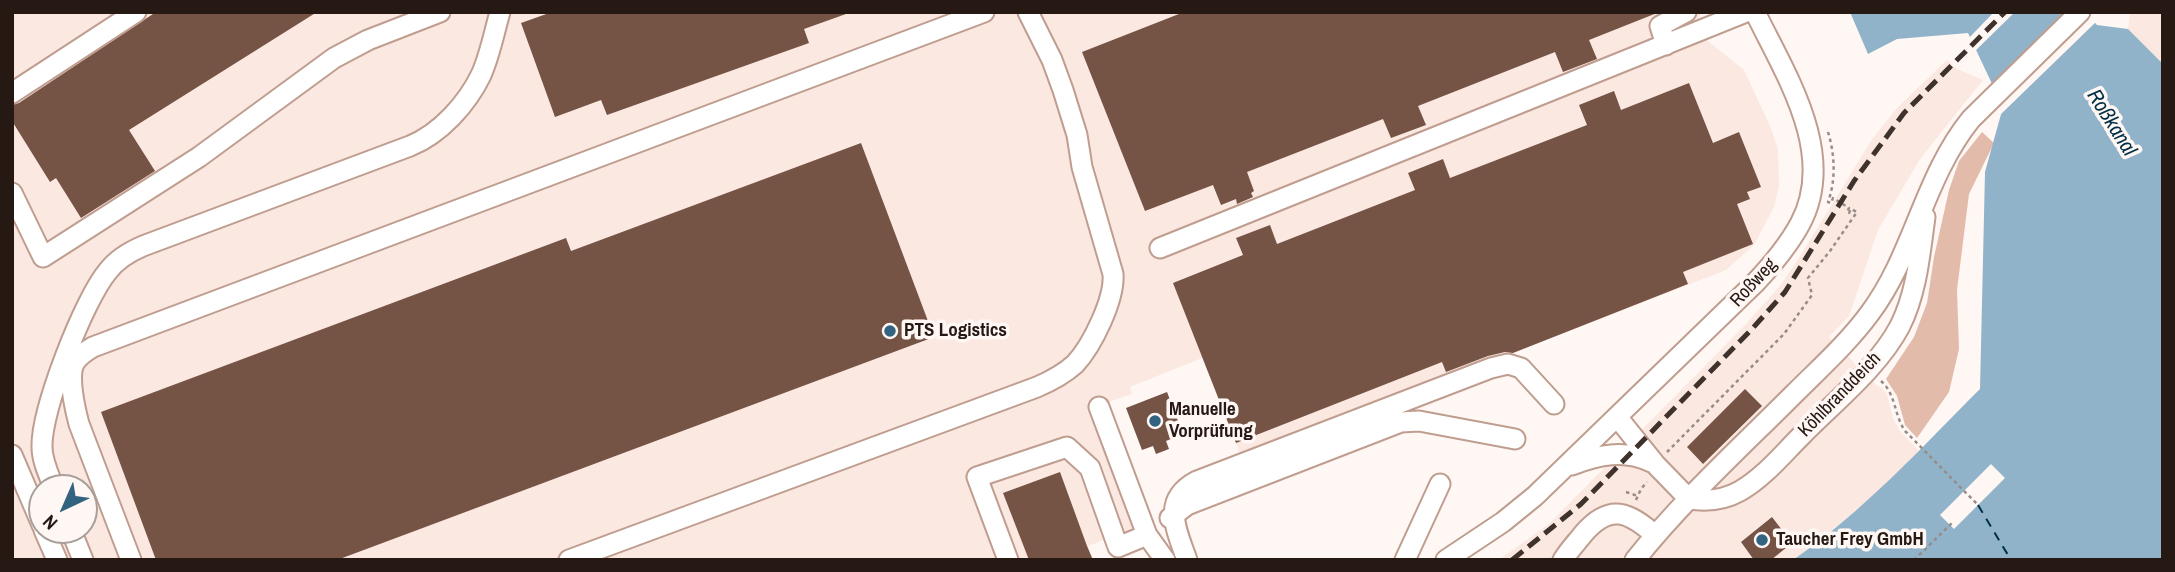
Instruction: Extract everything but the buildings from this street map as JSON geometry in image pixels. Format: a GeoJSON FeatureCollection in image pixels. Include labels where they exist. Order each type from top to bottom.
{"type":"FeatureCollection","features":[{"type":"Feature","properties":{"kind":"street"},"geometry":{"type":"LineString","coordinates":[[12,93],[136,12]]}},
{"type":"Feature","properties":{"kind":"street"},"geometry":{"type":"LineString","coordinates":[[12,193],[43,257],[199,157],[334,58],[405,18],[440,12]]}},
{"type":"Feature","properties":{"kind":"street"},"geometry":{"type":"LineString","coordinates":[[49,474],[43,457],[43,430],[60,372],[99,283],[116,262],[134,250],[161,239],[430,137],[463,103],[477,82],[500,12]]}},
{"type":"Feature","properties":{"kind":"street"},"geometry":{"type":"LineString","coordinates":[[73,366],[81,356],[98,345],[984,12]]}},
{"type":"Feature","properties":{"kind":"street"},"geometry":{"type":"LineString","coordinates":[[569,560],[1037,387],[1055,379],[1076,363],[1105,312],[1114,286],[1113,274],[1063,90],[1028,12]]}},
{"type":"Feature","properties":{"kind":"street"},"geometry":{"type":"LineString","coordinates":[[1665,45],[1660,26],[1686,12]]}},
{"type":"Feature","properties":{"kind":"street"},"geometry":{"type":"LineString","coordinates":[[1160,248],[1746,12]]}},
{"type":"Feature","properties":{"kind":"street","name":"Roßweg"},"geometry":{"type":"LineString","coordinates":[[1450,557],[1503,522],[1618,418],[1755,284],[1786,246],[1805,214],[1812,180],[1810,136],[1790,84],[1755,12]]}},
{"type":"Feature","properties":{"kind":"street","name":"Köhlbranddeich"},"geometry":{"type":"LineString","coordinates":[[1635,560],[1689,499],[1844,344],[1866,318],[1884,292],[1899,262],[1930,188],[1953,143],[1970,119],[2080,12]]}},
{"type":"Feature","properties":{"kind":"street","name":"Köhlbranddeich"},"geometry":{"type":"LineString","coordinates":[[1689,499],[1714,500],[1728,497],[1743,489],[1765,471],[1868,368],[1899,327],[1909,304],[1930,188]]}},
{"type":"Feature","properties":{"kind":"street"},"geometry":{"type":"LineString","coordinates":[[131,560],[79,424],[72,387],[73,366],[90,320],[109,283],[145,249],[161,239]]}},
{"type":"Feature","properties":{"kind":"street"},"geometry":{"type":"LineString","coordinates":[[1169,519],[1177,498],[1185,487],[1197,481],[1491,368],[1508,364],[1521,368],[1554,404]]}},
{"type":"Feature","properties":{"kind":"street"},"geometry":{"type":"LineString","coordinates":[[1099,407],[1147,535],[1165,560]]}},
{"type":"Feature","properties":{"kind":"street"},"geometry":{"type":"LineString","coordinates":[[1618,418],[1657,466],[1689,499]]}},
{"type":"Feature","properties":{"kind":"street"},"geometry":{"type":"LineString","coordinates":[[1169,519],[1187,505],[1401,422],[1419,421],[1515,439]]}},
{"type":"Feature","properties":{"kind":"street"},"geometry":{"type":"LineString","coordinates":[[1008,560],[977,477],[1068,447],[1090,468],[1118,547],[1147,535]]}},
{"type":"Feature","properties":{"kind":"street"},"geometry":{"type":"LineString","coordinates":[[1566,467],[1612,454],[1630,455],[1657,466]]}},
{"type":"Feature","properties":{"kind":"street"},"geometry":{"type":"LineString","coordinates":[[12,455],[28,493]]}},
{"type":"Feature","properties":{"kind":"street"},"geometry":{"type":"LineString","coordinates":[[1405,560],[1440,484]]}},
{"type":"Feature","properties":{"kind":"street"},"geometry":{"type":"LineString","coordinates":[[1563,560],[1594,522],[1614,513],[1639,521],[1656,535]]}},
{"type":"Feature","properties":{"kind":"street"},"geometry":{"type":"LineString","coordinates":[[1169,519],[1176,527],[1188,560]]}},
{"type":"Feature","properties":{"kind":"path"},"geometry":{"type":"LineString","coordinates":[[1627,515],[1657,466],[1784,334],[1812,295]]}},
{"type":"Feature","properties":{"kind":"path"},"geometry":{"type":"LineString","coordinates":[[1868,368],[1888,388],[1899,422],[1978,505]]}},
{"type":"Feature","properties":{"kind":"path"},"geometry":{"type":"LineString","coordinates":[[1626,492],[1637,496]]}},
{"type":"Feature","properties":{"kind":"path"},"geometry":{"type":"LineString","coordinates":[[1914,560],[1953,522]]}},
{"type":"Feature","properties":{"kind":"shaded area"},"geometry":{"type":"Polygon","coordinates":[[[12,12],[1701,12],[1699,19],[1708,41],[1744,70],[1778,149],[1779,186],[1774,207],[1754,245],[1726,270],[1242,458],[1202,358],[1130,387],[1132,394],[1088,409],[1133,529],[1088,546],[1092,560],[12,560],[12,12]]]}},
{"type":"Feature","properties":{"kind":"shaded area"},"geometry":{"type":"Polygon","coordinates":[[[2130,12],[2163,12],[2163,64],[2128,29],[2130,12]]]}},
{"type":"Feature","properties":{"kind":"shaded area"},"geometry":{"type":"Polygon","coordinates":[[[1947,60],[1957,69],[1983,80],[1920,159],[1878,230],[1849,316],[1829,337],[1882,388],[1900,431],[1919,451],[1869,500],[1793,560],[1499,560],[1550,523],[1747,323],[1779,287],[1795,264],[1873,138],[1898,107],[1947,60]]]}},
{"type":"Feature","properties":{"kind":"shaded area"},"geometry":{"type":"Polygon","coordinates":[[[1982,132],[1994,143],[1969,194],[1957,290],[1959,349],[1949,392],[1917,438],[1905,425],[1897,396],[1886,379],[1914,337],[1927,303],[1949,190],[1959,161],[1982,132]]]}},
{"type":"Feature","properties":{"kind":"water","name":"Roßkanal"},"geometry":{"type":"Polygon","coordinates":[[[1850,12],[2085,12],[2097,25],[2128,29],[2163,64],[2163,560],[1793,560],[1867,500],[1980,389],[1985,172],[2003,107],[1968,33],[1897,39],[1868,54],[1850,12]]]}},
{"type":"Feature","properties":{"kind":"pier"},"geometry":{"type":"Polygon","coordinates":[[[1994,12],[2015,12],[1973,53],[1967,40],[1994,12]]]}},
{"type":"Feature","properties":{"kind":"pier"},"geometry":{"type":"Polygon","coordinates":[[[2066,12],[2088,12],[2097,21],[2000,115],[1989,87],[2066,12]]]}},
{"type":"Feature","properties":{"kind":"pier"},"geometry":{"type":"Polygon","coordinates":[[[1991,464],[2005,478],[1954,529],[1940,515],[1991,464]]]}},
{"type":"Feature","properties":{"kind":"ferry route"},"geometry":{"type":"LineString","coordinates":[[1978,505],[2011,560]]}},
{"type":"Feature","properties":{"kind":"railway"},"geometry":{"type":"LineString","coordinates":[[1512,560],[1581,504],[1752,329],[1785,292],[1854,181],[1904,113],[2005,12]]}},
{"type":"Feature","properties":{"kind":"place","name":"PTS Logistics"},"geometry":{"type":"Point","coordinates":[890,331]}},
{"type":"Feature","properties":{"kind":"place","name":"Manuelle Vorprüfung"},"geometry":{"type":"Point","coordinates":[1155,421]}},
{"type":"Feature","properties":{"kind":"place","name":"Taucher Frey GmbH"},"geometry":{"type":"Point","coordinates":[1762,540]}}]}
